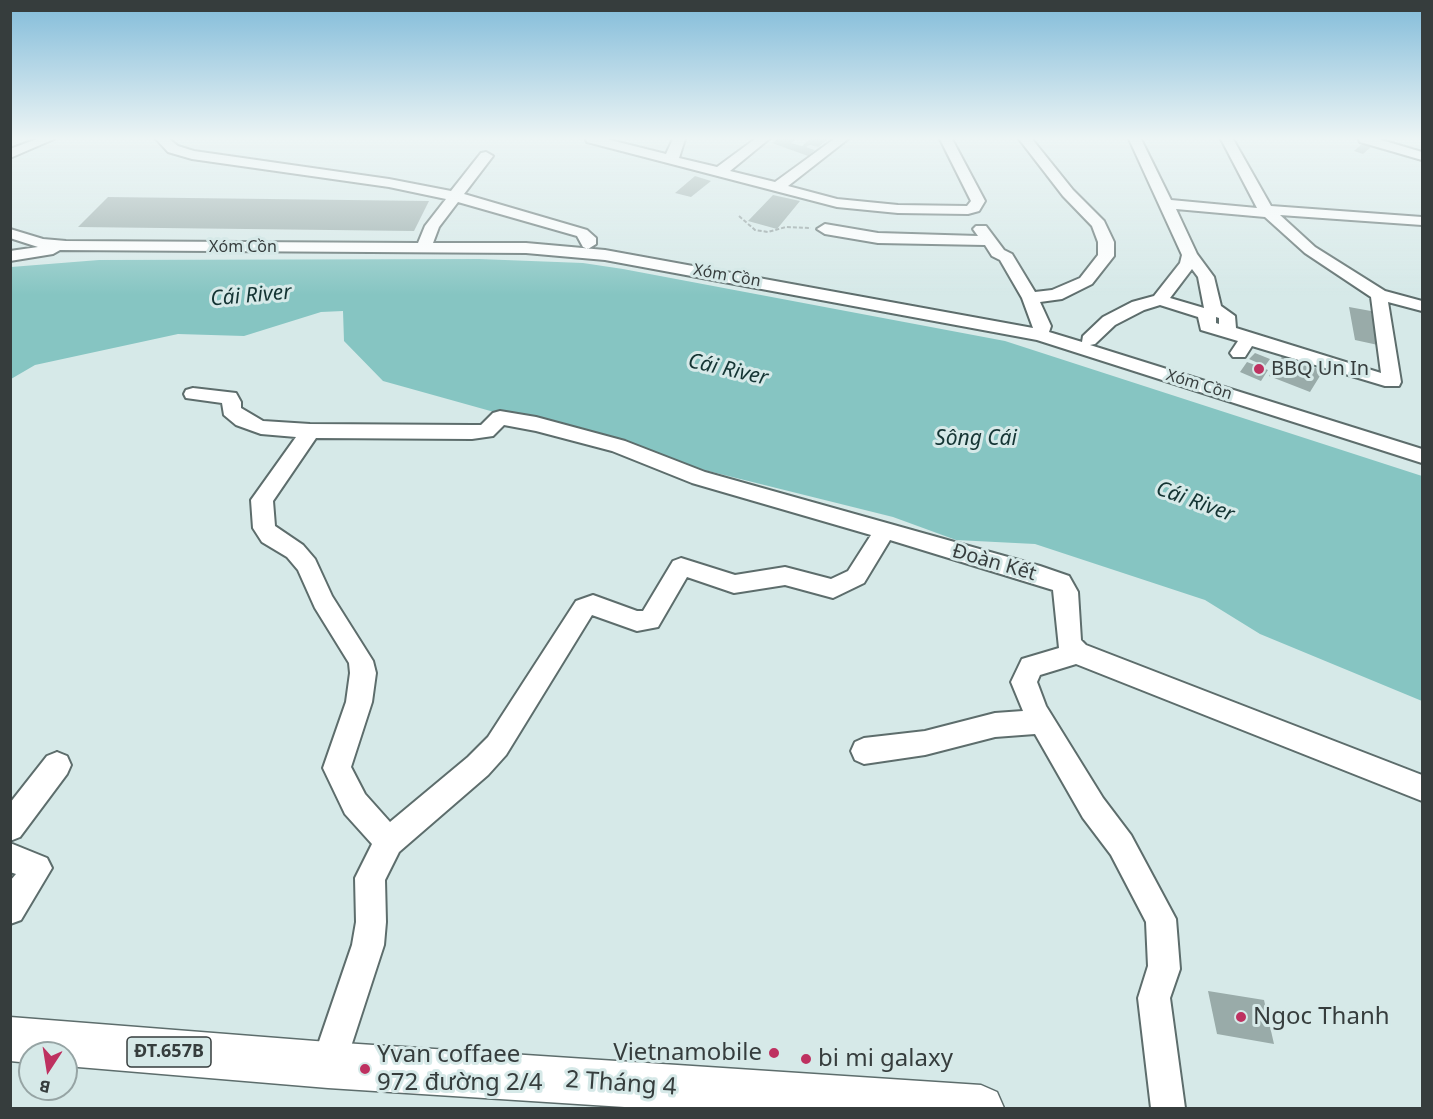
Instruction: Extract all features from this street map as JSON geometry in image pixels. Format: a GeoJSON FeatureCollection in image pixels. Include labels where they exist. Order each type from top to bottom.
{"type":"FeatureCollection","features":[{"type":"Feature","properties":{"kind":"main road","name":"2 Tháng 4"},"geometry":{"type":"LineString","coordinates":[[10,1039],[328,1065],[595,1095],[981,1108]]}},
{"type":"Feature","properties":{"kind":"street"},"geometry":{"type":"LineString","coordinates":[[430,191],[458,197],[582,233],[588,238],[588,244]]}},
{"type":"Feature","properties":{"kind":"street"},"geometry":{"type":"LineString","coordinates":[[426,242],[442,227],[463,191]]}},
{"type":"Feature","properties":{"kind":"street"},"geometry":{"type":"LineString","coordinates":[[791,191],[858,206],[968,210],[975,208],[978,201],[973,191]]}},
{"type":"Feature","properties":{"kind":"street"},"geometry":{"type":"LineString","coordinates":[[1030,298],[1056,295],[1086,281],[1106,256],[1104,232],[1067,191]]}},
{"type":"Feature","properties":{"kind":"street"},"geometry":{"type":"LineString","coordinates":[[1161,191],[1190,255],[1206,277],[1213,309],[1227,316],[1228,331]]}},
{"type":"Feature","properties":{"kind":"street"},"geometry":{"type":"LineString","coordinates":[[1257,191],[1268,211],[1310,250],[1378,295],[1421,305]]}},
{"type":"Feature","properties":{"kind":"street"},"geometry":{"type":"LineString","coordinates":[[1167,204],[1422,221]]}},
{"type":"Feature","properties":{"kind":"street"},"geometry":{"type":"LineString","coordinates":[[968,210],[998,253],[1006,257],[1030,298],[1041,331]]}},
{"type":"Feature","properties":{"kind":"street","name":"Xóm Cồn"},"geometry":{"type":"LineString","coordinates":[[10,221],[70,242]]}},
{"type":"Feature","properties":{"kind":"street"},"geometry":{"type":"LineString","coordinates":[[825,229],[878,238],[990,241]]}},
{"type":"Feature","properties":{"kind":"street","name":"Xóm Cồn"},"geometry":{"type":"LineString","coordinates":[[10,233],[41,243],[426,242],[613,246],[1089,340],[1422,442]]}},
{"type":"Feature","properties":{"kind":"street"},"geometry":{"type":"LineString","coordinates":[[10,256],[70,242]]}},
{"type":"Feature","properties":{"kind":"street","name":"Xóm Cồn"},"geometry":{"type":"LineString","coordinates":[[426,242],[605,255],[1041,331],[1422,456]]}},
{"type":"Feature","properties":{"kind":"street"},"geometry":{"type":"LineString","coordinates":[[1160,300],[1188,264],[1190,255]]}},
{"type":"Feature","properties":{"kind":"street"},"geometry":{"type":"LineString","coordinates":[[1089,340],[1109,321],[1138,306],[1160,300],[1207,314],[1207,326],[1228,331],[1244,346],[1392,382],[1378,295]]}},
{"type":"Feature","properties":{"kind":"street"},"geometry":{"type":"LineString","coordinates":[[193,394],[229,397],[232,402],[231,410],[243,420],[261,427],[310,431]]}},
{"type":"Feature","properties":{"kind":"street","name":"Đoàn Kết"},"geometry":{"type":"LineString","coordinates":[[310,431],[472,432],[486,430],[500,418],[536,424],[618,446],[699,478],[1032,572],[1061,583],[1066,592],[1069,644],[1077,653]]}},
{"type":"Feature","properties":{"kind":"street"},"geometry":{"type":"LineString","coordinates":[[310,431],[262,500],[264,528],[270,536],[295,551],[307,565],[323,602],[361,661],[363,673],[359,702],[337,768],[355,804],[389,842]]}},
{"type":"Feature","properties":{"kind":"street"},"geometry":{"type":"LineString","coordinates":[[328,1065],[368,945],[371,922],[370,878],[389,842],[478,766],[496,746],[584,608],[593,604],[638,621],[650,620],[681,567],[734,584],[785,576],[833,589],[856,577],[884,532]]}},
{"type":"Feature","properties":{"kind":"street"},"geometry":{"type":"LineString","coordinates":[[1168,1108],[1154,998],[1158,980],[1164,969],[1161,920],[1121,845],[1093,808],[1042,722],[1024,682],[1031,668],[1077,653],[1422,788]]}},
{"type":"Feature","properties":{"kind":"street"},"geometry":{"type":"LineString","coordinates":[[864,751],[925,743],[995,725],[1042,722]]}},
{"type":"Feature","properties":{"kind":"street"},"geometry":{"type":"LineString","coordinates":[[10,826],[57,765]]}},
{"type":"Feature","properties":{"kind":"street"},"geometry":{"type":"LineString","coordinates":[[10,857],[37,868],[10,909]]}},
{"type":"Feature","properties":{"kind":"path"},"geometry":{"type":"LineString","coordinates":[[740,216],[755,230],[768,232],[786,227],[825,229]]}},
{"type":"Feature","properties":{"kind":"water","name":"Sông Cái"},"geometry":{"type":"Polygon","coordinates":[[[479,259],[583,263],[623,269],[1005,341],[1422,476],[1422,701],[1260,634],[1205,600],[1035,544],[956,540],[893,517],[684,465],[383,381],[344,341],[343,311],[321,312],[244,336],[178,334],[35,365],[11,379],[11,267],[99,260],[479,259]]]}},
{"type":"Feature","properties":{"kind":"building"},"geometry":{"type":"Polygon","coordinates":[[[677,191],[698,191],[691,197],[675,193],[677,191]]]}},
{"type":"Feature","properties":{"kind":"building"},"geometry":{"type":"Polygon","coordinates":[[[773,195],[800,201],[777,229],[748,221],[773,195]]]}},
{"type":"Feature","properties":{"kind":"building"},"geometry":{"type":"Polygon","coordinates":[[[108,197],[429,201],[414,231],[78,227],[108,197]]]}},
{"type":"Feature","properties":{"kind":"building"},"geometry":{"type":"Polygon","coordinates":[[[1349,307],[1371,311],[1378,345],[1355,340],[1349,307]]]}},
{"type":"Feature","properties":{"kind":"building"},"geometry":{"type":"Polygon","coordinates":[[[1255,353],[1270,359],[1265,366],[1249,359],[1255,353]]]}},
{"type":"Feature","properties":{"kind":"building"},"geometry":{"type":"Polygon","coordinates":[[[1283,355],[1323,371],[1310,392],[1269,376],[1283,355]]]}},
{"type":"Feature","properties":{"kind":"building"},"geometry":{"type":"Polygon","coordinates":[[[1247,362],[1268,370],[1261,381],[1240,372],[1247,362]]]}},
{"type":"Feature","properties":{"kind":"building","name":"Ngoc Thanh"},"geometry":{"type":"Polygon","coordinates":[[[1208,991],[1264,1000],[1274,1044],[1217,1034],[1208,991]]]}},
{"type":"Feature","properties":{"kind":"place","name":"BBQ Un In"},"geometry":{"type":"Point","coordinates":[1259,369]}},
{"type":"Feature","properties":{"kind":"place","name":"Ngoc Thanh"},"geometry":{"type":"Point","coordinates":[1241,1017]}},
{"type":"Feature","properties":{"kind":"place","name":"Vietnamobile"},"geometry":{"type":"Point","coordinates":[774,1053]}},
{"type":"Feature","properties":{"kind":"place","name":"bi mi galaxy"},"geometry":{"type":"Point","coordinates":[806,1059]}},
{"type":"Feature","properties":{"kind":"place","name":"Yvan coffaee 972 đường 2/4"},"geometry":{"type":"Point","coordinates":[365,1069]}},
{"type":"Feature","properties":{"kind":"water label","name":"Cái River"},"geometry":{"type":"Point","coordinates":[251,296]}},
{"type":"Feature","properties":{"kind":"water label","name":"Cái River"},"geometry":{"type":"Point","coordinates":[728,370]}},
{"type":"Feature","properties":{"kind":"water label","name":"Cái River"},"geometry":{"type":"Point","coordinates":[1195,502]}}]}
